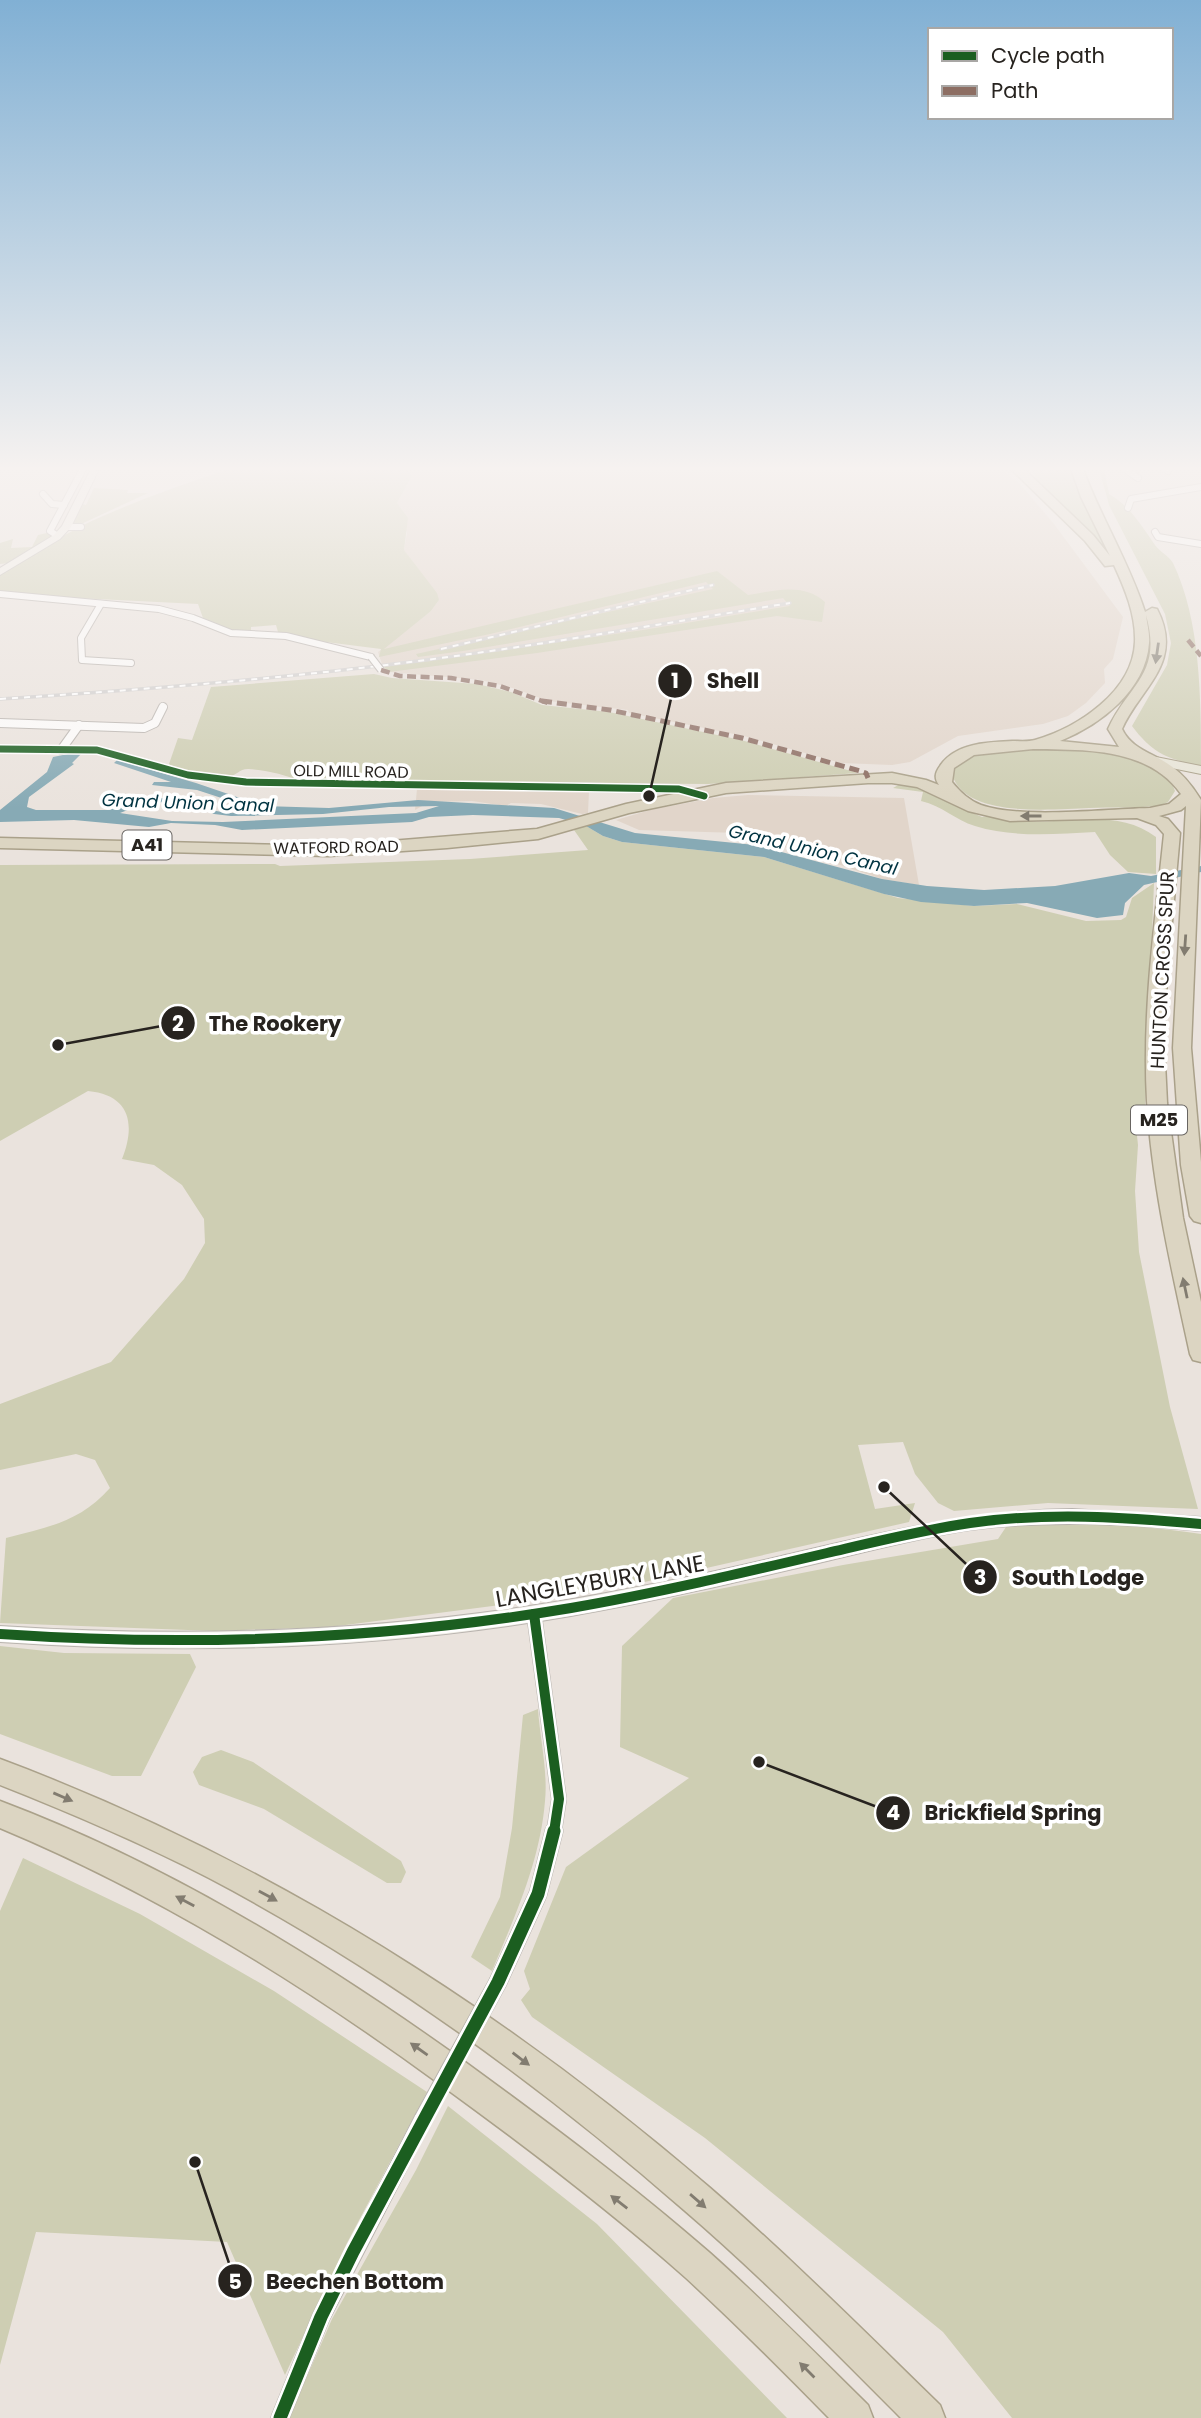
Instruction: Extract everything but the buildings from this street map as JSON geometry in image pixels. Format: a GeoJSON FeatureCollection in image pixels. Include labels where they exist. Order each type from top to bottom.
{"type":"FeatureCollection","features":[{"type":"Feature","properties":{"kind":"highway"},"geometry":{"type":"LineString","coordinates":[[1118,582],[1142,626]]}},
{"type":"Feature","properties":{"kind":"highway"},"geometry":{"type":"LineString","coordinates":[[1010,747],[1063,735],[1103,709],[1124,690],[1138,668],[1144,650],[1142,626],[1128,582]]}},
{"type":"Feature","properties":{"kind":"highway"},"geometry":{"type":"LineString","coordinates":[[1138,582],[1151,608],[1159,640],[1158,655],[1146,687],[1115,729],[1120,740],[1193,788],[1175,807],[1138,814],[1025,817],[996,814],[974,808],[952,793],[944,782],[945,769],[953,759],[979,749],[1095,747],[1146,758]]}},
{"type":"Feature","properties":{"kind":"highway"},"geometry":{"type":"LineString","coordinates":[[901,776],[925,769],[950,753],[972,745],[1048,736],[1103,709]]}},
{"type":"Feature","properties":{"kind":"highway","name":"A41"},"geometry":{"type":"LineString","coordinates":[[700,795],[726,788],[789,782],[901,776],[953,759]]}},
{"type":"Feature","properties":{"kind":"highway","name":"A41"},"geometry":{"type":"LineString","coordinates":[[901,776],[974,808]]}},
{"type":"Feature","properties":{"kind":"highway","name":"HUNTON CROSS SPUR"},"geometry":{"type":"LineString","coordinates":[[1193,788],[1182,1048],[1191,1165],[1201,1216]]}},
{"type":"Feature","properties":{"kind":"highway","name":"WATFORD ROAD"},"geometry":{"type":"LineString","coordinates":[[0,853],[293,855],[516,838],[666,800],[700,795]]}},
{"type":"Feature","properties":{"kind":"highway","name":"HUNTON CROSS SPUR"},"geometry":{"type":"LineString","coordinates":[[1138,814],[1162,822],[1171,831],[1155,1042],[1157,1103],[1172,1218],[1201,1354]]}},
{"type":"Feature","properties":{"kind":"highway","name":"WATFORD ROAD"},"geometry":{"type":"LineString","coordinates":[[0,843],[61,842],[329,851]]}},
{"type":"Feature","properties":{"kind":"highway"},"geometry":{"type":"LineString","coordinates":[[0,1772],[123,1823],[220,1870],[302,1915],[401,1975],[499,2043],[599,2117],[760,2254],[927,2418]]}},
{"type":"Feature","properties":{"kind":"highway"},"geometry":{"type":"LineString","coordinates":[[0,1814],[122,1869],[219,1919],[323,1982],[471,2085],[672,2244],[779,2342],[855,2418]]}},
{"type":"Feature","properties":{"kind":"main road"},"geometry":{"type":"LineString","coordinates":[[1146,758],[1201,771]]}},
{"type":"Feature","properties":{"kind":"street"},"geometry":{"type":"LineString","coordinates":[[0,594],[172,612],[230,633],[286,636],[370,657],[381,670]]}},
{"type":"Feature","properties":{"kind":"street"},"geometry":{"type":"LineString","coordinates":[[100,604],[80,641],[79,660],[131,663]]}},
{"type":"Feature","properties":{"kind":"street"},"geometry":{"type":"LineString","coordinates":[[0,723],[144,728],[155,723],[163,707]]}},
{"type":"Feature","properties":{"kind":"street"},"geometry":{"type":"LineString","coordinates":[[61,750],[79,725]]}},
{"type":"Feature","properties":{"kind":"street","name":"OLD MILL ROAD"},"geometry":{"type":"LineString","coordinates":[[0,749],[97,750],[188,775],[238,782],[679,789],[700,795]]}},
{"type":"Feature","properties":{"kind":"street","name":"LANGLEYBURY LANE"},"geometry":{"type":"LineString","coordinates":[[0,1634],[132,1642],[288,1642],[426,1629],[534,1614],[739,1575],[901,1537],[992,1520],[1092,1516],[1199,1524]]}},
{"type":"Feature","properties":{"kind":"street"},"geometry":{"type":"LineString","coordinates":[[280,2418],[321,2317],[423,2119],[498,1982],[538,1894],[552,1842],[559,1799],[534,1614]]}},
{"type":"Feature","properties":{"kind":"shaded area"},"geometry":{"type":"Polygon","coordinates":[[[426,582],[1097,582],[1123,617],[1113,659],[1104,669],[1105,683],[1086,703],[1068,716],[1043,724],[958,736],[910,762],[892,765],[841,763],[744,736],[629,713],[628,710],[548,701],[481,680],[389,672],[383,667],[378,652],[431,611],[439,600],[426,582]]]}},
{"type":"Feature","properties":{"kind":"shaded area"},"geometry":{"type":"Polygon","coordinates":[[[417,789],[589,791],[588,813],[582,814],[541,804],[511,803],[506,806],[472,801],[429,802],[415,810],[417,789]]]}},
{"type":"Feature","properties":{"kind":"shaded area"},"geometry":{"type":"Polygon","coordinates":[[[748,795],[904,798],[919,885],[882,879],[828,861],[820,851],[788,849],[782,845],[786,837],[773,834],[639,830],[616,820],[650,810],[713,798],[748,795]]]}},
{"type":"Feature","properties":{"kind":"green space"},"geometry":{"type":"Polygon","coordinates":[[[0,582],[428,582],[439,600],[431,611],[384,649],[671,582],[731,582],[748,595],[798,590],[825,602],[822,622],[777,616],[537,653],[389,672],[384,667],[790,606],[783,598],[463,651],[418,657],[416,654],[713,589],[706,582],[490,634],[379,657],[381,649],[318,641],[278,632],[276,625],[251,627],[251,634],[230,630],[203,618],[198,604],[57,597],[0,591],[0,582]]]}},
{"type":"Feature","properties":{"kind":"green space"},"geometry":{"type":"Polygon","coordinates":[[[1148,582],[1180,582],[1189,610],[1198,661],[1201,766],[1162,754],[1147,743],[1132,726],[1167,665],[1171,643],[1165,614],[1148,582]]]}},
{"type":"Feature","properties":{"kind":"green space"},"geometry":{"type":"Polygon","coordinates":[[[374,674],[392,678],[477,684],[511,692],[542,705],[609,712],[741,740],[858,773],[708,784],[302,781],[276,773],[248,769],[222,778],[189,772],[169,764],[178,738],[192,740],[211,687],[374,674]]]}},
{"type":"Feature","properties":{"kind":"green space"},"geometry":{"type":"Polygon","coordinates":[[[1022,749],[1083,750],[1130,757],[1150,765],[1166,776],[1175,791],[1168,802],[1159,806],[1033,810],[991,805],[973,798],[960,788],[952,774],[964,760],[973,756],[1022,749]]]}},
{"type":"Feature","properties":{"kind":"green space"},"geometry":{"type":"Polygon","coordinates":[[[902,783],[927,788],[940,799],[982,817],[1032,822],[1106,820],[1140,828],[1156,837],[1156,874],[1128,872],[1110,855],[1095,832],[1035,834],[990,830],[921,801],[923,792],[893,788],[902,783]]]}},
{"type":"Feature","properties":{"kind":"green space"},"geometry":{"type":"Polygon","coordinates":[[[586,826],[603,836],[622,842],[764,857],[898,898],[974,906],[1017,904],[1086,921],[1121,920],[1126,917],[1132,898],[1154,883],[1145,1108],[1134,1108],[1138,1145],[1135,1191],[1139,1252],[1170,1407],[1198,1509],[1048,1503],[954,1511],[938,1503],[915,1474],[903,1442],[858,1445],[875,1509],[915,1503],[909,1522],[640,1583],[531,1601],[330,1627],[215,1631],[0,1623],[6,1538],[75,1516],[110,1488],[95,1460],[76,1454],[0,1470],[0,1404],[111,1362],[184,1279],[205,1243],[204,1219],[182,1185],[154,1165],[122,1159],[128,1123],[126,1113],[113,1098],[88,1091],[0,1141],[0,865],[280,866],[470,859],[588,850],[574,830],[586,826]]]}},
{"type":"Feature","properties":{"kind":"green space"},"geometry":{"type":"Polygon","coordinates":[[[1025,1523],[1114,1525],[1201,1534],[1201,2418],[1012,2418],[943,2332],[705,2138],[532,2017],[521,2000],[530,1989],[524,1971],[566,1867],[689,1778],[620,1747],[622,1646],[673,1598],[843,1565],[998,1539],[1006,1527],[1025,1523]]]}},
{"type":"Feature","properties":{"kind":"green space"},"geometry":{"type":"Polygon","coordinates":[[[0,1646],[64,1653],[190,1654],[196,1667],[141,1776],[112,1776],[0,1734],[0,1646]]]}},
{"type":"Feature","properties":{"kind":"green space"},"geometry":{"type":"Polygon","coordinates":[[[538,1709],[545,1779],[542,1824],[525,1888],[492,1971],[471,1957],[500,1897],[512,1828],[523,1715],[538,1709]]]}},
{"type":"Feature","properties":{"kind":"green space"},"geometry":{"type":"Polygon","coordinates":[[[221,1750],[253,1762],[401,1861],[406,1872],[401,1883],[387,1883],[264,1809],[199,1785],[193,1772],[202,1757],[221,1750]]]}},
{"type":"Feature","properties":{"kind":"green space"},"geometry":{"type":"Polygon","coordinates":[[[23,1858],[140,1914],[274,1991],[427,2092],[347,2243],[285,2375],[227,2242],[36,2232],[0,2365],[0,1911],[23,1858]]]}},
{"type":"Feature","properties":{"kind":"green space"},"geometry":{"type":"Polygon","coordinates":[[[448,2106],[597,2224],[787,2418],[289,2418],[332,2319],[416,2170],[448,2106]]]}},
{"type":"Feature","properties":{"kind":"water"},"geometry":{"type":"Polygon","coordinates":[[[81,754],[72,763],[74,764],[29,797],[27,807],[36,810],[110,810],[131,800],[160,798],[196,801],[211,810],[227,813],[264,812],[197,790],[152,785],[154,782],[171,782],[114,763],[117,760],[263,806],[329,808],[418,800],[554,808],[635,833],[755,845],[882,879],[927,886],[984,890],[1055,886],[1129,873],[1151,876],[1201,866],[1201,872],[1144,885],[1125,903],[1123,915],[1097,918],[1027,903],[974,906],[921,902],[884,894],[764,857],[622,842],[603,836],[586,826],[559,818],[473,815],[429,817],[412,822],[242,830],[215,825],[171,823],[149,827],[74,820],[0,822],[0,810],[47,772],[53,757],[81,754]],[[163,802],[138,806],[120,813],[172,821],[223,822],[416,813],[439,806],[389,807],[323,814],[231,816],[214,814],[191,803],[163,802]]]}},
{"type":"Feature","properties":{"kind":"railway"},"geometry":{"type":"LineString","coordinates":[[441,649],[713,585]]}},
{"type":"Feature","properties":{"kind":"railway"},"geometry":{"type":"LineString","coordinates":[[0,699],[209,683],[418,661],[790,603]]}},
{"type":"Feature","properties":{"kind":"marked path"},"geometry":{"type":"LineString","coordinates":[[1188,640],[1201,656]]}},
{"type":"Feature","properties":{"kind":"marked path"},"geometry":{"type":"LineString","coordinates":[[381,670],[400,676],[451,678],[500,686],[546,703],[610,710],[742,738],[860,771],[866,773],[868,778]]}},
{"type":"Feature","properties":{"kind":"cycle path"},"geometry":{"type":"LineString","coordinates":[[0,749],[97,750],[188,775],[246,782],[679,789],[704,796]]}},
{"type":"Feature","properties":{"kind":"cycle path"},"geometry":{"type":"LineString","coordinates":[[0,1634],[73,1639],[215,1642],[357,1635],[571,1608],[745,1573],[898,1536],[970,1523],[1072,1516],[1201,1524]]}},
{"type":"Feature","properties":{"kind":"cycle path"},"geometry":{"type":"LineString","coordinates":[[280,2418],[321,2317],[353,2252],[498,1982],[538,1894],[552,1842],[559,1799],[534,1614]]}},
{"type":"Feature","properties":{"kind":"place","name":"Shell"},"geometry":{"type":"Point","coordinates":[649,796]}},
{"type":"Feature","properties":{"kind":"place","name":"The Rookery"},"geometry":{"type":"Point","coordinates":[58,1045]}},
{"type":"Feature","properties":{"kind":"place","name":"South Lodge"},"geometry":{"type":"Point","coordinates":[884,1487]}},
{"type":"Feature","properties":{"kind":"place","name":"Brickfield Spring"},"geometry":{"type":"Point","coordinates":[759,1762]}},
{"type":"Feature","properties":{"kind":"place","name":"Beechen Bottom"},"geometry":{"type":"Point","coordinates":[195,2162]}},
{"type":"Feature","properties":{"kind":"water label","name":"Grand Union Canal"},"geometry":{"type":"Point","coordinates":[188,803]}},
{"type":"Feature","properties":{"kind":"water label","name":"Grand Union Canal"},"geometry":{"type":"Point","coordinates":[813,850]}}]}
